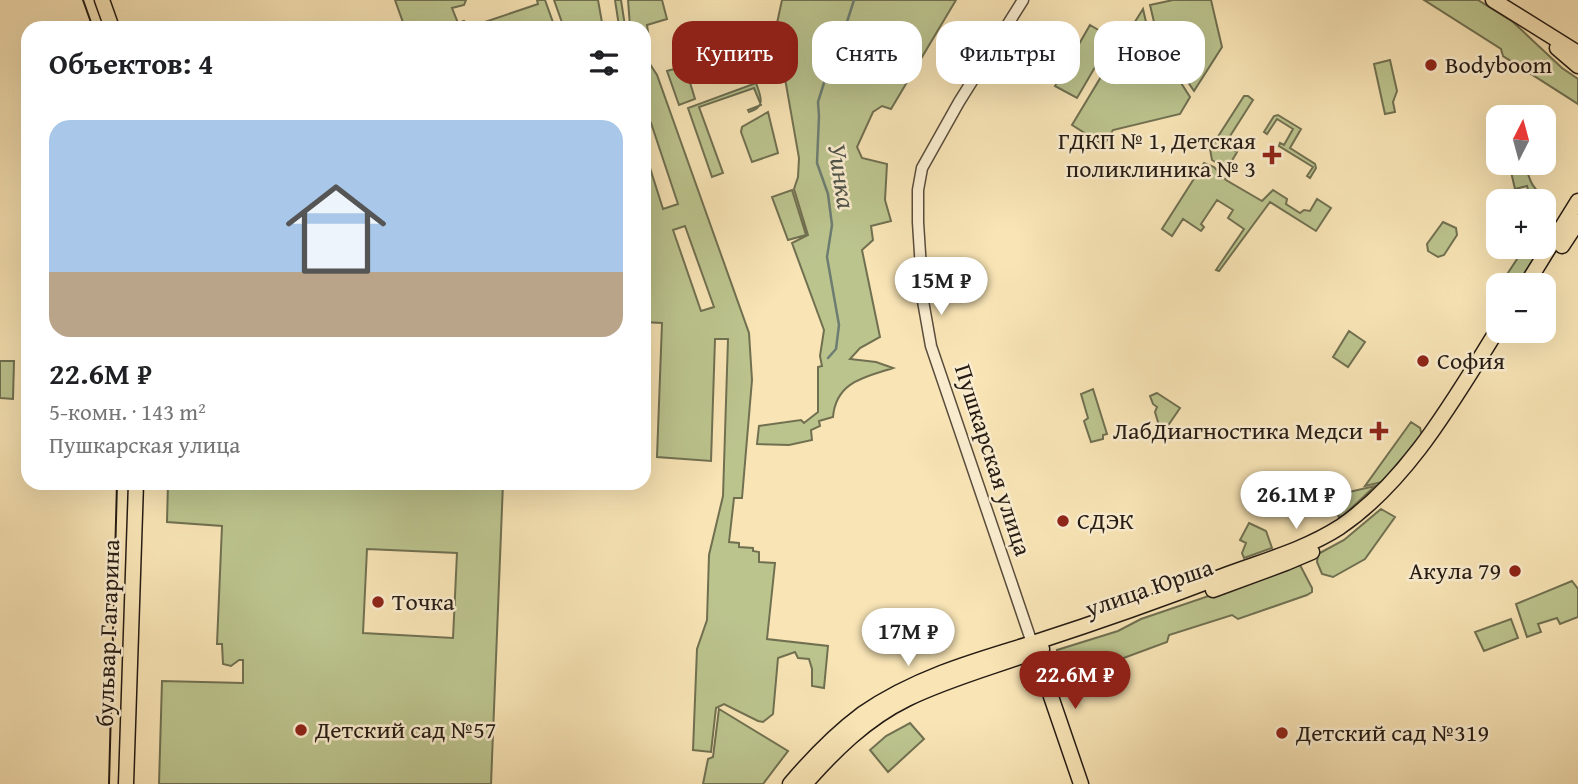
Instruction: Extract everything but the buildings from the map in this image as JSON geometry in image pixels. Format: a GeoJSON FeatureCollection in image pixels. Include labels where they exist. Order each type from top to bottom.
{"type":"FeatureCollection","features":[{"type":"Feature","properties":{"kind":"main road"},"geometry":{"type":"LineString","coordinates":[[102,0],[109,21]]}},
{"type":"Feature","properties":{"kind":"main road"},"geometry":{"type":"LineString","coordinates":[[1493,0],[1578,52]]}},
{"type":"Feature","properties":{"kind":"main road"},"geometry":{"type":"LineString","coordinates":[[1530,24],[1578,66]]}},
{"type":"Feature","properties":{"kind":"main road"},"geometry":{"type":"LineString","coordinates":[[1543,273],[1578,201]]}},
{"type":"Feature","properties":{"kind":"main road"},"geometry":{"type":"LineString","coordinates":[[1535,273],[1578,222]]}},
{"type":"Feature","properties":{"kind":"main road","name":"улица Юрша"},"geometry":{"type":"LineString","coordinates":[[1484,360],[1492,343]]}},
{"type":"Feature","properties":{"kind":"main road","name":"улица Юрша"},"geometry":{"type":"LineString","coordinates":[[838,741],[861,715],[921,681],[979,659],[1034,647],[1171,600],[1307,546],[1339,527],[1374,498],[1412,456],[1497,343]]}},
{"type":"Feature","properties":{"kind":"main road","name":"бульвар Гагарина"},"geometry":{"type":"LineString","coordinates":[[126,784],[136,490]]}},
{"type":"Feature","properties":{"kind":"main road","name":"Пушкарская улица"},"geometry":{"type":"LineString","coordinates":[[1034,647],[1081,784]]}},
{"type":"Feature","properties":{"kind":"main road"},"geometry":{"type":"LineString","coordinates":[[790,784],[838,741]]}},
{"type":"Feature","properties":{"kind":"main road"},"geometry":{"type":"LineString","coordinates":[[804,784],[838,741]]}},
{"type":"Feature","properties":{"kind":"street","name":"Пушкарская улица"},"geometry":{"type":"LineString","coordinates":[[1023,0],[959,102],[922,168],[918,210],[923,301],[931,346],[1034,647]]}},
{"type":"Feature","properties":{"kind":"green space"},"geometry":{"type":"Polygon","coordinates":[[[395,0],[466,0],[464,5],[452,8],[457,21],[402,21],[395,0]]]}},
{"type":"Feature","properties":{"kind":"green space"},"geometry":{"type":"Polygon","coordinates":[[[537,0],[545,0],[552,21],[488,21],[538,4],[537,0]]]}},
{"type":"Feature","properties":{"kind":"green space"},"geometry":{"type":"Polygon","coordinates":[[[554,0],[598,0],[602,21],[562,21],[554,0]]]}},
{"type":"Feature","properties":{"kind":"green space"},"geometry":{"type":"Polygon","coordinates":[[[615,0],[621,0],[624,21],[618,21],[615,0]]]}},
{"type":"Feature","properties":{"kind":"green space"},"geometry":{"type":"Polygon","coordinates":[[[628,0],[662,0],[667,19],[651,24],[651,21],[630,21],[628,0]]]}},
{"type":"Feature","properties":{"kind":"green space"},"geometry":{"type":"Polygon","coordinates":[[[782,0],[956,0],[943,21],[936,21],[936,34],[922,57],[922,21],[812,21],[812,84],[906,84],[891,109],[882,106],[873,112],[857,147],[862,158],[887,164],[885,200],[891,221],[871,226],[873,240],[862,250],[880,337],[860,348],[850,359],[876,362],[893,368],[854,382],[840,395],[833,417],[819,421],[820,426],[811,430],[812,440],[789,445],[757,444],[759,426],[801,420],[804,423],[818,412],[818,367],[822,366],[820,356],[824,330],[792,243],[808,235],[794,189],[799,158],[786,84],[798,84],[798,21],[777,21],[782,0]]]}},
{"type":"Feature","properties":{"kind":"green space"},"geometry":{"type":"Polygon","coordinates":[[[1173,0],[1211,0],[1222,47],[1205,74],[1205,21],[1154,21],[1150,5],[1173,0]]]}},
{"type":"Feature","properties":{"kind":"green space"},"geometry":{"type":"Polygon","coordinates":[[[1424,0],[1478,0],[1513,22],[1562,68],[1578,79],[1578,104],[1503,56],[1501,49],[1424,0]]]}},
{"type":"Feature","properties":{"kind":"green space"},"geometry":{"type":"Polygon","coordinates":[[[1143,9],[1146,21],[1135,21],[1143,9]]]}},
{"type":"Feature","properties":{"kind":"green space"},"geometry":{"type":"Polygon","coordinates":[[[1090,25],[1094,27],[1094,69],[1077,98],[1055,86],[1080,84],[1080,42],[1090,25]]]}},
{"type":"Feature","properties":{"kind":"green space"},"geometry":{"type":"Polygon","coordinates":[[[1390,60],[1397,91],[1393,102],[1395,112],[1385,114],[1374,64],[1390,60]]]}},
{"type":"Feature","properties":{"kind":"green space"},"geometry":{"type":"Polygon","coordinates":[[[651,66],[657,75],[749,333],[752,380],[742,498],[734,498],[729,542],[739,543],[739,547],[753,548],[753,551],[759,552],[759,562],[775,563],[767,639],[828,646],[824,688],[812,686],[809,659],[798,658],[795,652],[778,658],[773,714],[763,722],[724,704],[716,708],[711,752],[693,750],[697,649],[707,620],[709,555],[723,496],[728,339],[715,339],[711,461],[657,457],[662,323],[651,322],[651,171],[663,209],[678,204],[651,123],[651,66]],[[685,226],[673,230],[701,311],[714,307],[685,226]]]}},
{"type":"Feature","properties":{"kind":"green space"},"geometry":{"type":"Polygon","coordinates":[[[672,70],[672,84],[690,84],[695,99],[679,105],[667,71],[672,70]]]}},
{"type":"Feature","properties":{"kind":"green space"},"geometry":{"type":"Polygon","coordinates":[[[756,84],[760,103],[754,88],[699,107],[723,173],[712,177],[688,108],[756,84]]]}},
{"type":"Feature","properties":{"kind":"green space"},"geometry":{"type":"Polygon","coordinates":[[[1097,84],[1182,84],[1190,97],[1180,114],[1113,130],[1104,145],[1072,125],[1097,84]]]}},
{"type":"Feature","properties":{"kind":"green space"},"geometry":{"type":"Polygon","coordinates":[[[1189,84],[1198,84],[1194,91],[1189,84]]]}},
{"type":"Feature","properties":{"kind":"green space"},"geometry":{"type":"Polygon","coordinates":[[[1244,96],[1253,100],[1225,144],[1237,152],[1230,164],[1222,166],[1212,160],[1210,149],[1244,96]]]}},
{"type":"Feature","properties":{"kind":"green space"},"geometry":{"type":"Polygon","coordinates":[[[768,112],[778,153],[752,162],[741,132],[742,127],[768,112]]]}},
{"type":"Feature","properties":{"kind":"green space"},"geometry":{"type":"Polygon","coordinates":[[[1278,115],[1301,129],[1290,148],[1315,164],[1316,168],[1310,178],[1307,176],[1313,167],[1279,146],[1280,143],[1284,145],[1293,129],[1277,119],[1267,134],[1264,132],[1274,116],[1278,115]]]}},
{"type":"Feature","properties":{"kind":"green space"},"geometry":{"type":"Polygon","coordinates":[[[1204,163],[1214,167],[1226,180],[1262,201],[1273,190],[1287,199],[1286,204],[1300,213],[1304,210],[1310,211],[1317,199],[1331,208],[1316,231],[1270,202],[1219,271],[1216,270],[1244,229],[1228,218],[1233,210],[1217,200],[1201,224],[1204,227],[1201,231],[1183,219],[1172,236],[1162,229],[1204,163]]]}},
{"type":"Feature","properties":{"kind":"green space"},"geometry":{"type":"Polygon","coordinates":[[[1512,175],[1528,175],[1536,189],[1528,189],[1527,186],[1515,189],[1512,175]]]}},
{"type":"Feature","properties":{"kind":"green space"},"geometry":{"type":"Polygon","coordinates":[[[792,190],[806,235],[788,240],[772,197],[792,190]]]}},
{"type":"Feature","properties":{"kind":"green space"},"geometry":{"type":"Polygon","coordinates":[[[1443,222],[1456,228],[1457,235],[1444,255],[1438,257],[1428,251],[1427,244],[1443,222]]]}},
{"type":"Feature","properties":{"kind":"green space"},"geometry":{"type":"Polygon","coordinates":[[[1517,259],[1536,259],[1527,273],[1508,273],[1517,259]]]}},
{"type":"Feature","properties":{"kind":"green space"},"geometry":{"type":"Polygon","coordinates":[[[1349,331],[1365,342],[1348,367],[1333,357],[1349,331]]]}},
{"type":"Feature","properties":{"kind":"green space"},"geometry":{"type":"Polygon","coordinates":[[[0,361],[14,361],[13,399],[0,398],[0,361]]]}},
{"type":"Feature","properties":{"kind":"green space"},"geometry":{"type":"Polygon","coordinates":[[[1093,389],[1107,434],[1103,435],[1103,439],[1091,442],[1084,421],[1088,418],[1081,394],[1093,389]]]}},
{"type":"Feature","properties":{"kind":"green space"},"geometry":{"type":"Polygon","coordinates":[[[1157,393],[1180,408],[1161,432],[1155,412],[1157,407],[1150,396],[1157,393]]]}},
{"type":"Feature","properties":{"kind":"green space"},"geometry":{"type":"Polygon","coordinates":[[[1411,422],[1420,428],[1422,435],[1382,482],[1365,486],[1411,422]]]}},
{"type":"Feature","properties":{"kind":"green space"},"geometry":{"type":"Polygon","coordinates":[[[1375,486],[1343,516],[1339,517],[1329,501],[1336,495],[1375,486]]]}},
{"type":"Feature","properties":{"kind":"green space"},"geometry":{"type":"Polygon","coordinates":[[[168,490],[503,490],[491,784],[159,784],[162,681],[243,683],[243,660],[231,666],[223,664],[222,644],[217,644],[222,526],[167,522],[168,490]],[[367,549],[363,633],[453,638],[457,553],[367,549]]]}},
{"type":"Feature","properties":{"kind":"green space"},"geometry":{"type":"Polygon","coordinates":[[[1381,509],[1395,517],[1365,559],[1333,577],[1322,574],[1317,562],[1318,554],[1344,540],[1381,509]]]}},
{"type":"Feature","properties":{"kind":"green space"},"geometry":{"type":"Polygon","coordinates":[[[1249,523],[1266,531],[1272,548],[1244,558],[1242,553],[1246,543],[1240,540],[1249,523]]]}},
{"type":"Feature","properties":{"kind":"green space"},"geometry":{"type":"Polygon","coordinates":[[[1300,565],[1312,588],[1312,592],[1307,595],[1238,619],[1232,615],[1169,635],[1167,642],[1102,666],[1089,667],[1084,674],[1063,681],[1057,650],[1118,631],[1141,619],[1300,565]]]}},
{"type":"Feature","properties":{"kind":"green space"},"geometry":{"type":"Polygon","coordinates":[[[1572,581],[1578,589],[1578,617],[1560,624],[1557,618],[1538,624],[1541,632],[1527,637],[1516,604],[1572,581]]]}},
{"type":"Feature","properties":{"kind":"green space"},"geometry":{"type":"Polygon","coordinates":[[[1511,619],[1518,638],[1484,651],[1475,632],[1511,619]]]}},
{"type":"Feature","properties":{"kind":"green space"},"geometry":{"type":"Polygon","coordinates":[[[719,709],[788,751],[763,784],[703,784],[708,759],[713,757],[719,709]]]}},
{"type":"Feature","properties":{"kind":"green space"},"geometry":{"type":"Polygon","coordinates":[[[910,723],[924,739],[888,772],[870,750],[886,736],[910,723]]]}},
{"type":"Feature","properties":{"kind":"waterway","name":"Уинка"},"geometry":{"type":"LineString","coordinates":[[828,358],[836,349],[839,325],[827,257],[832,225],[828,194],[817,163],[818,102],[854,0]]}},
{"type":"Feature","properties":{"kind":"tram line"},"geometry":{"type":"LineString","coordinates":[[83,0],[90,21]]}},
{"type":"Feature","properties":{"kind":"tram line"},"geometry":{"type":"LineString","coordinates":[[109,784],[117,490]]}},
{"type":"Feature","properties":{"kind":"place","name":"Bodyboom"},"geometry":{"type":"Point","coordinates":[1431,65]}},
{"type":"Feature","properties":{"kind":"place","name":"ГДКП № 1, Детская поликлиника № 3"},"geometry":{"type":"Point","coordinates":[1272,155]}},
{"type":"Feature","properties":{"kind":"place","name":"София"},"geometry":{"type":"Point","coordinates":[1423,361]}},
{"type":"Feature","properties":{"kind":"place","name":"ЛабДиагностика Медси"},"geometry":{"type":"Point","coordinates":[1379,431]}},
{"type":"Feature","properties":{"kind":"place","name":"СДЭК"},"geometry":{"type":"Point","coordinates":[1063,521]}},
{"type":"Feature","properties":{"kind":"place","name":"Акула 79"},"geometry":{"type":"Point","coordinates":[1515,571]}},
{"type":"Feature","properties":{"kind":"place","name":"Точка"},"geometry":{"type":"Point","coordinates":[378,602]}},
{"type":"Feature","properties":{"kind":"place","name":"Детский сад №57"},"geometry":{"type":"Point","coordinates":[301,730]}},
{"type":"Feature","properties":{"kind":"place","name":"Детский сад №319"},"geometry":{"type":"Point","coordinates":[1282,733]}}]}
